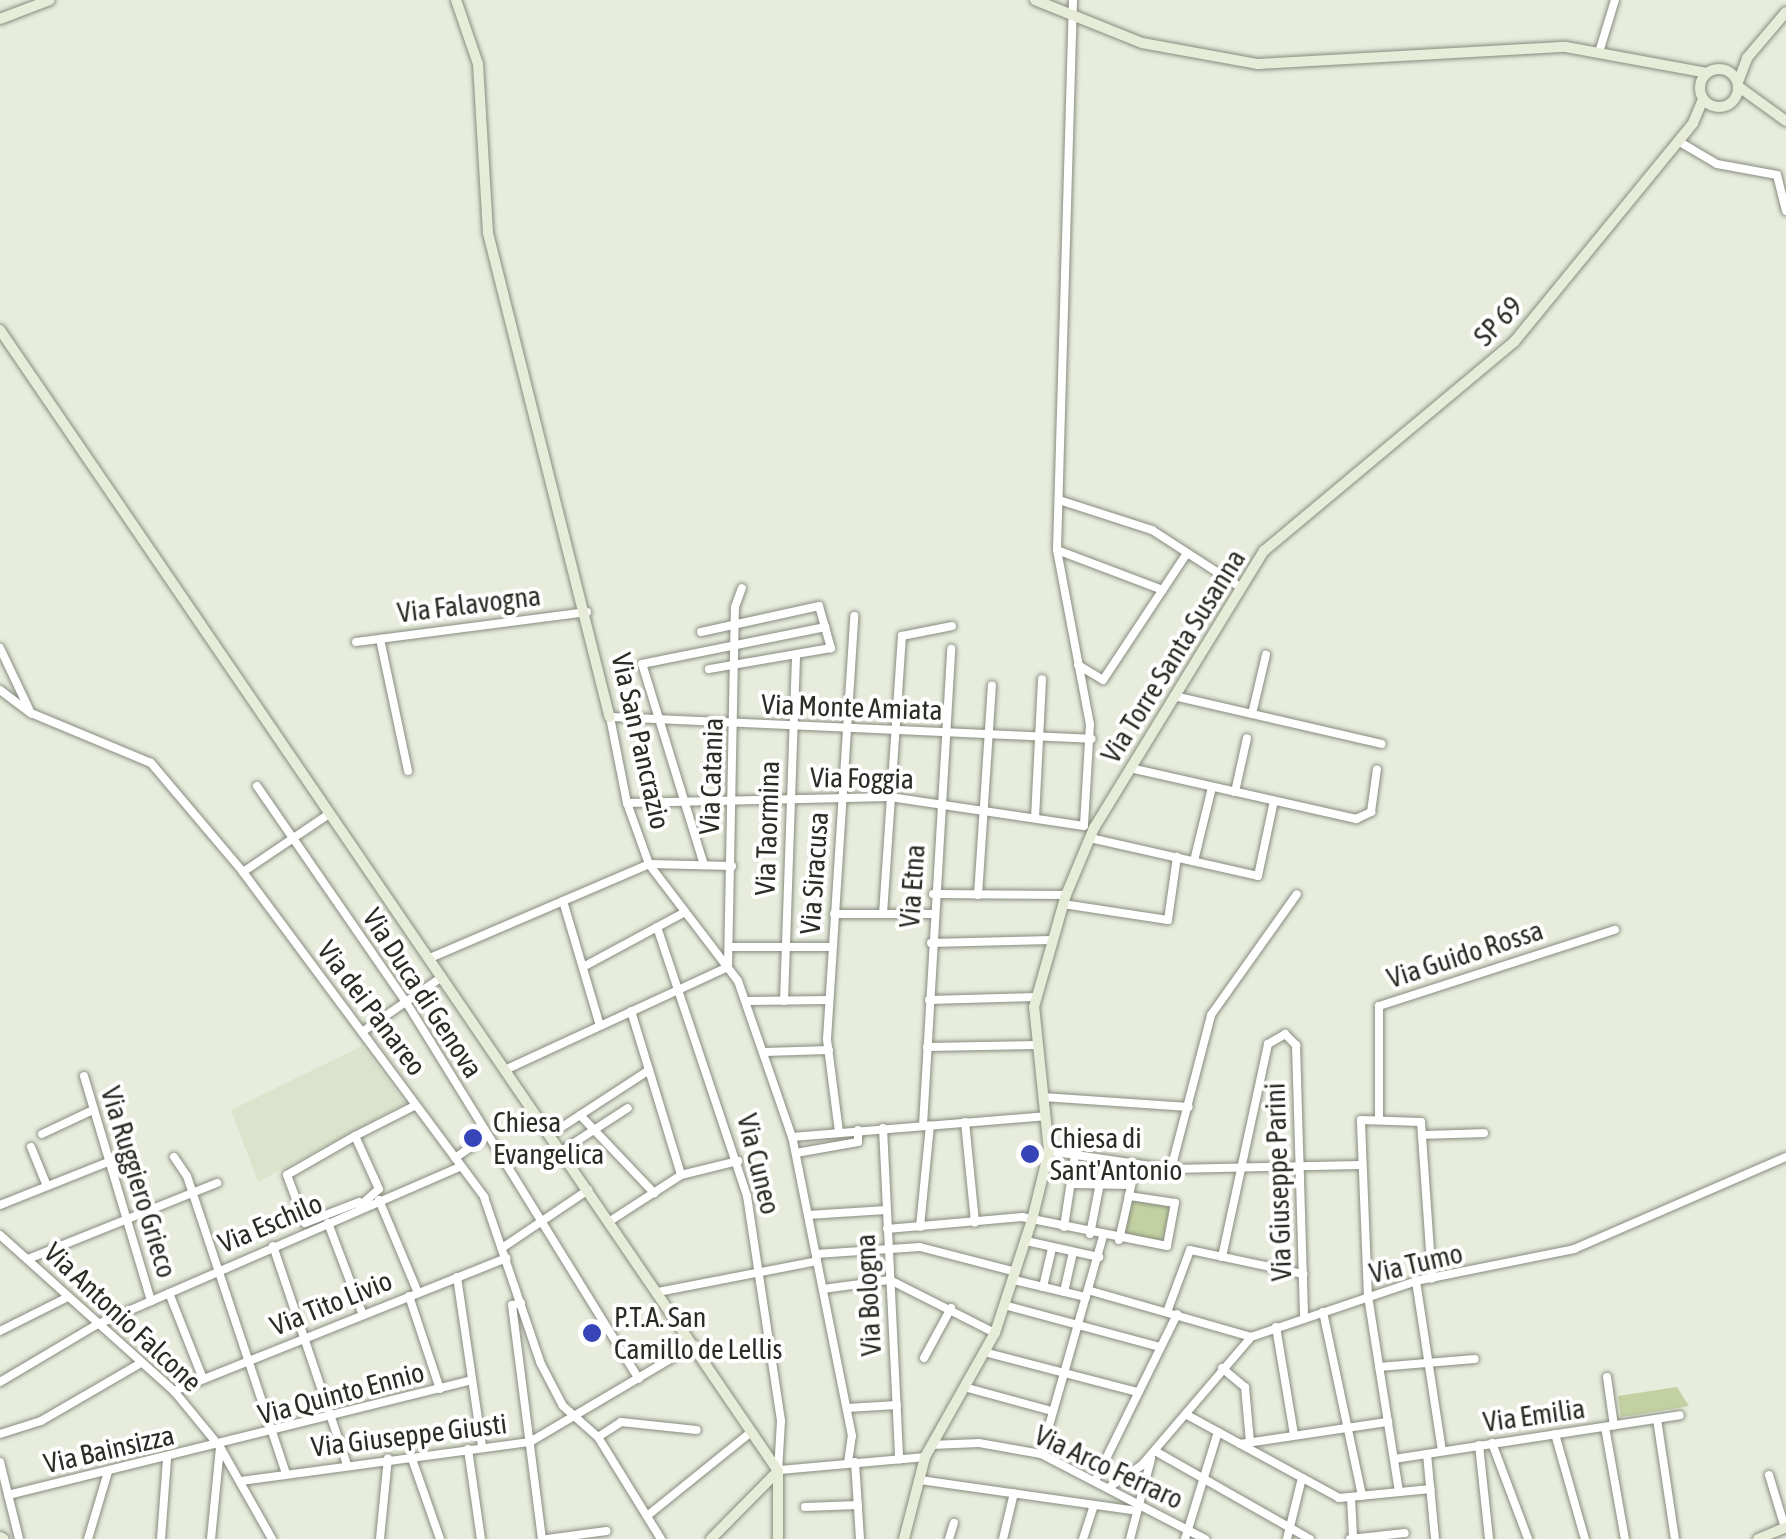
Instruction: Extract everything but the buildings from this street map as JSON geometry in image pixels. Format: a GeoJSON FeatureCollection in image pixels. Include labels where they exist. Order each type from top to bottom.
{"type":"FeatureCollection","features":[{"type":"Feature","properties":{"kind":"main road"},"geometry":{"type":"LineString","coordinates":[[0,19],[50,0]]}},
{"type":"Feature","properties":{"kind":"main road","name":"Via San Pancrazio"},"geometry":{"type":"LineString","coordinates":[[456,0],[478,64],[488,232],[587,612],[610,718]]}},
{"type":"Feature","properties":{"kind":"main road"},"geometry":{"type":"LineString","coordinates":[[1034,0],[1071,19],[1175,52],[1258,64],[1520,47],[1600,49],[1669,69],[1707,73],[1747,58]]}},
{"type":"Feature","properties":{"kind":"main road"},"geometry":{"type":"LineString","coordinates":[[1733,102],[1747,58],[1786,12]]}},
{"type":"Feature","properties":{"kind":"main road"},"geometry":{"type":"LineString","coordinates":[[1669,69],[1721,108]]}},
{"type":"Feature","properties":{"kind":"main road"},"geometry":{"type":"LineString","coordinates":[[1724,69],[1738,85],[1786,121]]}},
{"type":"Feature","properties":{"kind":"main road"},"geometry":{"type":"LineString","coordinates":[[1693,123],[1707,73]]}},
{"type":"Feature","properties":{"kind":"main road"},"geometry":{"type":"LineString","coordinates":[[1693,123],[1733,102],[1771,112]]}},
{"type":"Feature","properties":{"kind":"main road","name":"SP 69"},"geometry":{"type":"LineString","coordinates":[[1303,518],[1514,342],[1693,123]]}},
{"type":"Feature","properties":{"kind":"main road"},"geometry":{"type":"LineString","coordinates":[[0,330],[778,1471],[778,1539]]}},
{"type":"Feature","properties":{"kind":"main road","name":"Via Torre Santa Susanna"},"geometry":{"type":"LineString","coordinates":[[904,1539],[924,1458],[994,1333],[1032,1220],[1050,1151],[1037,1045],[1036,998],[1064,899],[1088,835],[1264,551],[1303,518]]}},
{"type":"Feature","properties":{"kind":"main road"},"geometry":{"type":"LineString","coordinates":[[711,1539],[778,1471]]}},
{"type":"Feature","properties":{"kind":"main road"},"geometry":{"type":"LineString","coordinates":[[1758,1539],[1786,1528]]}},
{"type":"Feature","properties":{"kind":"street"},"geometry":{"type":"LineString","coordinates":[[1073,0],[1057,550],[1091,739],[1088,835]]}},
{"type":"Feature","properties":{"kind":"street"},"geometry":{"type":"LineString","coordinates":[[1600,49],[1615,0]]}},
{"type":"Feature","properties":{"kind":"street"},"geometry":{"type":"LineString","coordinates":[[1678,141],[1717,164],[1770,170],[1777,175],[1786,211]]}},
{"type":"Feature","properties":{"kind":"street"},"geometry":{"type":"LineString","coordinates":[[1060,500],[1152,530],[1240,587]]}},
{"type":"Feature","properties":{"kind":"street"},"geometry":{"type":"LineString","coordinates":[[1057,550],[1163,590]]}},
{"type":"Feature","properties":{"kind":"street"},"geometry":{"type":"LineString","coordinates":[[1078,665],[1103,680],[1187,553]]}},
{"type":"Feature","properties":{"kind":"street","name":"Via Catania"},"geometry":{"type":"LineString","coordinates":[[728,967],[731,801],[742,588]]}},
{"type":"Feature","properties":{"kind":"street"},"geometry":{"type":"LineString","coordinates":[[701,632],[819,606],[831,648],[709,669]]}},
{"type":"Feature","properties":{"kind":"street","name":"Via Falavogna"},"geometry":{"type":"LineString","coordinates":[[356,642],[587,612]]}},
{"type":"Feature","properties":{"kind":"street","name":"Via Siracusa"},"geometry":{"type":"LineString","coordinates":[[839,1132],[829,1050],[829,1000],[854,616]]}},
{"type":"Feature","properties":{"kind":"street"},"geometry":{"type":"LineString","coordinates":[[883,914],[902,636],[952,626]]}},
{"type":"Feature","properties":{"kind":"street"},"geometry":{"type":"LineString","coordinates":[[704,865],[642,664],[825,627]]}},
{"type":"Feature","properties":{"kind":"street"},"geometry":{"type":"LineString","coordinates":[[380,638],[408,771]]}},
{"type":"Feature","properties":{"kind":"street"},"geometry":{"type":"LineString","coordinates":[[0,648],[31,713]]}},
{"type":"Feature","properties":{"kind":"street","name":"Via Etna"},"geometry":{"type":"LineString","coordinates":[[920,1227],[930,943],[951,649]]}},
{"type":"Feature","properties":{"kind":"street"},"geometry":{"type":"LineString","coordinates":[[1252,714],[1266,655]]}},
{"type":"Feature","properties":{"kind":"street","name":"Via Taormina"},"geometry":{"type":"LineString","coordinates":[[784,1000],[796,656]]}},
{"type":"Feature","properties":{"kind":"street"},"geometry":{"type":"LineString","coordinates":[[1035,818],[1042,679]]}},
{"type":"Feature","properties":{"kind":"street"},"geometry":{"type":"LineString","coordinates":[[978,895],[992,685]]}},
{"type":"Feature","properties":{"kind":"street","name":"Via dei Panareo"},"geometry":{"type":"LineString","coordinates":[[0,690],[31,713],[151,764],[243,872],[484,1198],[541,1364],[563,1406],[598,1438],[661,1539]]}},
{"type":"Feature","properties":{"kind":"street"},"geometry":{"type":"LineString","coordinates":[[1174,696],[1382,744]]}},
{"type":"Feature","properties":{"kind":"street","name":"Via Monte Amiata"},"geometry":{"type":"LineString","coordinates":[[610,718],[1091,739]]}},
{"type":"Feature","properties":{"kind":"street","name":"Via San Pancrazio"},"geometry":{"type":"LineString","coordinates":[[610,718],[627,803],[648,864],[728,967],[765,1052],[792,1137],[847,1408],[860,1539]]}},
{"type":"Feature","properties":{"kind":"street"},"geometry":{"type":"LineString","coordinates":[[1235,792],[1247,738]]}},
{"type":"Feature","properties":{"kind":"street"},"geometry":{"type":"LineString","coordinates":[[1130,768],[1363,818],[1371,812],[1377,769]]}},
{"type":"Feature","properties":{"kind":"street"},"geometry":{"type":"LineString","coordinates":[[257,786],[292,838]]}},
{"type":"Feature","properties":{"kind":"street"},"geometry":{"type":"LineString","coordinates":[[1194,862],[1212,787]]}},
{"type":"Feature","properties":{"kind":"street","name":"Via Foggia"},"geometry":{"type":"LineString","coordinates":[[627,803],[890,797],[940,802],[1035,818],[1088,835],[1258,876],[1274,801]]}},
{"type":"Feature","properties":{"kind":"street"},"geometry":{"type":"LineString","coordinates":[[243,872],[329,814]]}},
{"type":"Feature","properties":{"kind":"street","name":"Via Duca di Genova"},"geometry":{"type":"LineString","coordinates":[[292,838],[406,1002],[638,1379]]}},
{"type":"Feature","properties":{"kind":"street"},"geometry":{"type":"LineString","coordinates":[[933,894],[1064,899],[1168,920],[1177,857]]}},
{"type":"Feature","properties":{"kind":"street"},"geometry":{"type":"LineString","coordinates":[[430,958],[648,864],[732,866]]}},
{"type":"Feature","properties":{"kind":"street"},"geometry":{"type":"LineString","coordinates":[[1171,1169],[1211,1015],[1297,894]]}},
{"type":"Feature","properties":{"kind":"street"},"geometry":{"type":"LineString","coordinates":[[563,902],[600,1026]]}},
{"type":"Feature","properties":{"kind":"street"},"geometry":{"type":"LineString","coordinates":[[583,967],[684,912]]}},
{"type":"Feature","properties":{"kind":"street"},"geometry":{"type":"LineString","coordinates":[[834,914],[932,914]]}},
{"type":"Feature","properties":{"kind":"street","name":"Via Cuneo"},"geometry":{"type":"LineString","coordinates":[[657,927],[738,1160],[781,1421],[778,1471]]}},
{"type":"Feature","properties":{"kind":"street","name":"Via Guido Rossa"},"geometry":{"type":"LineString","coordinates":[[1379,1119],[1379,1006],[1615,930]]}},
{"type":"Feature","properties":{"kind":"street"},"geometry":{"type":"LineString","coordinates":[[930,943],[1051,940]]}},
{"type":"Feature","properties":{"kind":"street"},"geometry":{"type":"LineString","coordinates":[[729,947],[832,947]]}},
{"type":"Feature","properties":{"kind":"street"},"geometry":{"type":"LineString","coordinates":[[507,1069],[728,967]]}},
{"type":"Feature","properties":{"kind":"street"},"geometry":{"type":"LineString","coordinates":[[362,1032],[442,977]]}},
{"type":"Feature","properties":{"kind":"street"},"geometry":{"type":"LineString","coordinates":[[928,1000],[1036,998]]}},
{"type":"Feature","properties":{"kind":"street"},"geometry":{"type":"LineString","coordinates":[[746,1002],[829,1000]]}},
{"type":"Feature","properties":{"kind":"street"},"geometry":{"type":"LineString","coordinates":[[632,1011],[681,1175]]}},
{"type":"Feature","properties":{"kind":"street","name":"Via Giuseppe Parini"},"geometry":{"type":"LineString","coordinates":[[1244,1168],[1266,1054],[1278,1032],[1296,1045],[1304,1318]]}},
{"type":"Feature","properties":{"kind":"street"},"geometry":{"type":"LineString","coordinates":[[927,1047],[1037,1045]]}},
{"type":"Feature","properties":{"kind":"street"},"geometry":{"type":"LineString","coordinates":[[765,1052],[829,1050]]}},
{"type":"Feature","properties":{"kind":"street"},"geometry":{"type":"LineString","coordinates":[[551,1134],[648,1070]]}},
{"type":"Feature","properties":{"kind":"street","name":"Via Ruggiero Grieco"},"geometry":{"type":"LineString","coordinates":[[84,1076],[151,1300]]}},
{"type":"Feature","properties":{"kind":"street"},"geometry":{"type":"LineString","coordinates":[[1043,1097],[1189,1108]]}},
{"type":"Feature","properties":{"kind":"street"},"geometry":{"type":"LineString","coordinates":[[355,1136],[379,1189],[360,1205],[305,1223],[288,1175],[355,1136],[416,1105]]}},
{"type":"Feature","properties":{"kind":"street"},"geometry":{"type":"LineString","coordinates":[[562,1150],[628,1108]]}},
{"type":"Feature","properties":{"kind":"street"},"geometry":{"type":"LineString","coordinates":[[42,1134],[93,1110]]}},
{"type":"Feature","properties":{"kind":"street"},"geometry":{"type":"LineString","coordinates":[[580,1115],[591,1132],[642,1173],[654,1193]]}},
{"type":"Feature","properties":{"kind":"street"},"geometry":{"type":"LineString","coordinates":[[792,1137],[1045,1116]]}},
{"type":"Feature","properties":{"kind":"street"},"geometry":{"type":"LineString","coordinates":[[1399,1492],[1368,1297],[1360,1124],[1379,1119],[1421,1122],[1432,1279]]}},
{"type":"Feature","properties":{"kind":"street"},"geometry":{"type":"LineString","coordinates":[[966,1122],[975,1222]]}},
{"type":"Feature","properties":{"kind":"street","name":"Via Bologna"},"geometry":{"type":"LineString","coordinates":[[883,1128],[899,1460]]}},
{"type":"Feature","properties":{"kind":"street"},"geometry":{"type":"LineString","coordinates":[[796,1153],[858,1142],[858,1130]]}},
{"type":"Feature","properties":{"kind":"street"},"geometry":{"type":"LineString","coordinates":[[1422,1135],[1484,1133]]}},
{"type":"Feature","properties":{"kind":"street","name":"Via Eschilo"},"geometry":{"type":"LineString","coordinates":[[0,1382],[96,1324],[458,1162],[487,1136]]}},
{"type":"Feature","properties":{"kind":"street"},"geometry":{"type":"LineString","coordinates":[[32,1147],[48,1186]]}},
{"type":"Feature","properties":{"kind":"street"},"geometry":{"type":"LineString","coordinates":[[1050,1151],[1171,1169],[1360,1165]]}},
{"type":"Feature","properties":{"kind":"street"},"geometry":{"type":"LineString","coordinates":[[1064,1227],[1076,1155]]}},
{"type":"Feature","properties":{"kind":"street","name":"Via Tumo"},"geometry":{"type":"LineString","coordinates":[[1108,1488],[1153,1452],[1251,1336],[1416,1281],[1574,1250],[1786,1157]]}},
{"type":"Feature","properties":{"kind":"street"},"geometry":{"type":"LineString","coordinates":[[174,1158],[192,1196],[286,1473]]}},
{"type":"Feature","properties":{"kind":"street"},"geometry":{"type":"LineString","coordinates":[[610,1221],[681,1175],[738,1160]]}},
{"type":"Feature","properties":{"kind":"street"},"geometry":{"type":"LineString","coordinates":[[0,1206],[108,1162]]}},
{"type":"Feature","properties":{"kind":"street"},"geometry":{"type":"LineString","coordinates":[[1119,1240],[1136,1164]]}},
{"type":"Feature","properties":{"kind":"street"},"geometry":{"type":"LineString","coordinates":[[1222,1257],[1244,1168]]}},
{"type":"Feature","properties":{"kind":"street"},"geometry":{"type":"LineString","coordinates":[[887,1229],[1032,1220],[1103,1237],[1167,1246],[1175,1203],[1110,1182],[1099,1188],[1072,1184]]}},
{"type":"Feature","properties":{"kind":"street"},"geometry":{"type":"LineString","coordinates":[[28,1259],[217,1183]]}},
{"type":"Feature","properties":{"kind":"street"},"geometry":{"type":"LineString","coordinates":[[1090,1234],[1099,1188]]}},
{"type":"Feature","properties":{"kind":"street","name":"Via Tito Livio"},"geometry":{"type":"LineString","coordinates":[[174,1392],[457,1277],[504,1253],[540,1222],[588,1190]]}},
{"type":"Feature","properties":{"kind":"street"},"geometry":{"type":"LineString","coordinates":[[380,1200],[440,1389]]}},
{"type":"Feature","properties":{"kind":"street"},"geometry":{"type":"LineString","coordinates":[[808,1215],[886,1210]]}},
{"type":"Feature","properties":{"kind":"street"},"geometry":{"type":"LineString","coordinates":[[328,1223],[363,1315]]}},
{"type":"Feature","properties":{"kind":"street","name":"Via Antonio Falcone"},"geometry":{"type":"LineString","coordinates":[[0,1235],[174,1392],[220,1447],[272,1539]]}},
{"type":"Feature","properties":{"kind":"street"},"geometry":{"type":"LineString","coordinates":[[1041,1454],[1103,1237]]}},
{"type":"Feature","properties":{"kind":"street"},"geometry":{"type":"LineString","coordinates":[[1026,1241],[1099,1257]]}},
{"type":"Feature","properties":{"kind":"street"},"geometry":{"type":"LineString","coordinates":[[272,1246],[346,1465]]}},
{"type":"Feature","properties":{"kind":"street"},"geometry":{"type":"LineString","coordinates":[[1043,1287],[1052,1248]]}},
{"type":"Feature","properties":{"kind":"street"},"geometry":{"type":"LineString","coordinates":[[658,1292],[816,1258],[888,1249],[935,1250],[1043,1287],[1172,1313],[1251,1336]]}},
{"type":"Feature","properties":{"kind":"street"},"geometry":{"type":"LineString","coordinates":[[1096,1481],[1160,1347],[1190,1250],[1303,1274]]}},
{"type":"Feature","properties":{"kind":"street"},"geometry":{"type":"LineString","coordinates":[[1064,1292],[1073,1252]]}},
{"type":"Feature","properties":{"kind":"street"},"geometry":{"type":"LineString","coordinates":[[457,1277],[482,1447]]}},
{"type":"Feature","properties":{"kind":"street"},"geometry":{"type":"LineString","coordinates":[[823,1289],[890,1280],[994,1333]]}},
{"type":"Feature","properties":{"kind":"street"},"geometry":{"type":"LineString","coordinates":[[1416,1281],[1442,1451]]}},
{"type":"Feature","properties":{"kind":"street"},"geometry":{"type":"LineString","coordinates":[[168,1293],[203,1379]]}},
{"type":"Feature","properties":{"kind":"street"},"geometry":{"type":"LineString","coordinates":[[0,1331],[68,1296]]}},
{"type":"Feature","properties":{"kind":"street"},"geometry":{"type":"LineString","coordinates":[[521,1303],[512,1304],[545,1539],[606,1531]]}},
{"type":"Feature","properties":{"kind":"street"},"geometry":{"type":"LineString","coordinates":[[1004,1305],[1160,1347]]}},
{"type":"Feature","properties":{"kind":"street"},"geometry":{"type":"LineString","coordinates":[[924,1358],[950,1308]]}},
{"type":"Feature","properties":{"kind":"street"},"geometry":{"type":"LineString","coordinates":[[1322,1312],[1362,1496]]}},
{"type":"Feature","properties":{"kind":"street"},"geometry":{"type":"LineString","coordinates":[[1276,1327],[1294,1435]]}},
{"type":"Feature","properties":{"kind":"street","name":"Via Giuseppe Giusti"},"geometry":{"type":"LineString","coordinates":[[241,1480],[530,1442],[694,1345]]}},
{"type":"Feature","properties":{"kind":"street"},"geometry":{"type":"LineString","coordinates":[[984,1352],[1138,1392]]}},
{"type":"Feature","properties":{"kind":"street"},"geometry":{"type":"LineString","coordinates":[[1379,1367],[1475,1359]]}},
{"type":"Feature","properties":{"kind":"street"},"geometry":{"type":"LineString","coordinates":[[0,1434],[41,1421],[141,1363]]}},
{"type":"Feature","properties":{"kind":"street"},"geometry":{"type":"LineString","coordinates":[[1222,1368],[1245,1387],[1245,1443]]}},
{"type":"Feature","properties":{"kind":"street"},"geometry":{"type":"LineString","coordinates":[[1606,1377],[1624,1539]]}},
{"type":"Feature","properties":{"kind":"street","name":"Via Quinto Ennio"},"geometry":{"type":"LineString","coordinates":[[220,1447],[472,1380]]}},
{"type":"Feature","properties":{"kind":"street"},"geometry":{"type":"LineString","coordinates":[[964,1387],[1052,1411]]}},
{"type":"Feature","properties":{"kind":"street"},"geometry":{"type":"LineString","coordinates":[[847,1408],[897,1405]]}},
{"type":"Feature","properties":{"kind":"street"},"geometry":{"type":"LineString","coordinates":[[1187,1415],[1245,1443],[1302,1478],[1351,1498],[1430,1488]]}},
{"type":"Feature","properties":{"kind":"street","name":"Via Emilia"},"geometry":{"type":"LineString","coordinates":[[1394,1459],[1680,1415]]}},
{"type":"Feature","properties":{"kind":"street"},"geometry":{"type":"LineString","coordinates":[[1656,1419],[1675,1539]]}},
{"type":"Feature","properties":{"kind":"street"},"geometry":{"type":"LineString","coordinates":[[598,1438],[621,1422],[697,1430]]}},
{"type":"Feature","properties":{"kind":"street"},"geometry":{"type":"LineString","coordinates":[[1245,1443],[1388,1422]]}},
{"type":"Feature","properties":{"kind":"street"},"geometry":{"type":"LineString","coordinates":[[647,1516],[751,1432]]}},
{"type":"Feature","properties":{"kind":"street"},"geometry":{"type":"LineString","coordinates":[[1187,1534],[1218,1432]]}},
{"type":"Feature","properties":{"kind":"street"},"geometry":{"type":"LineString","coordinates":[[1555,1434],[1585,1539]]}},
{"type":"Feature","properties":{"kind":"street","name":"Via Arco Ferraro"},"geometry":{"type":"LineString","coordinates":[[931,1445],[979,1443],[1041,1454],[1187,1534],[1205,1539]]}},
{"type":"Feature","properties":{"kind":"street"},"geometry":{"type":"LineString","coordinates":[[1492,1444],[1528,1539]]}},
{"type":"Feature","properties":{"kind":"street"},"geometry":{"type":"LineString","coordinates":[[1479,1445],[1489,1539]]}},
{"type":"Feature","properties":{"kind":"street"},"geometry":{"type":"LineString","coordinates":[[211,1539],[220,1447]]}},
{"type":"Feature","properties":{"kind":"street","name":"Via Bainsizza"},"geometry":{"type":"LineString","coordinates":[[8,1494],[220,1447]]}},
{"type":"Feature","properties":{"kind":"street"},"geometry":{"type":"LineString","coordinates":[[468,1449],[480,1539]]}},
{"type":"Feature","properties":{"kind":"street"},"geometry":{"type":"LineString","coordinates":[[1130,1539],[1153,1452],[1310,1539]]}},
{"type":"Feature","properties":{"kind":"street"},"geometry":{"type":"LineString","coordinates":[[1427,1454],[1435,1539]]}},
{"type":"Feature","properties":{"kind":"street"},"geometry":{"type":"LineString","coordinates":[[411,1456],[440,1539]]}},
{"type":"Feature","properties":{"kind":"street"},"geometry":{"type":"LineString","coordinates":[[380,1539],[388,1458]]}},
{"type":"Feature","properties":{"kind":"street"},"geometry":{"type":"LineString","coordinates":[[778,1471],[924,1458]]}},
{"type":"Feature","properties":{"kind":"street"},"geometry":{"type":"LineString","coordinates":[[161,1539],[167,1459]]}},
{"type":"Feature","properties":{"kind":"street"},"geometry":{"type":"LineString","coordinates":[[0,1462],[20,1539]]}},
{"type":"Feature","properties":{"kind":"street"},"geometry":{"type":"LineString","coordinates":[[88,1539],[108,1472]]}},
{"type":"Feature","properties":{"kind":"street"},"geometry":{"type":"LineString","coordinates":[[1769,1475],[1786,1528]]}},
{"type":"Feature","properties":{"kind":"street"},"geometry":{"type":"LineString","coordinates":[[1287,1539],[1302,1478]]}},
{"type":"Feature","properties":{"kind":"street"},"geometry":{"type":"LineString","coordinates":[[920,1480],[1094,1505],[1138,1507]]}},
{"type":"Feature","properties":{"kind":"street"},"geometry":{"type":"LineString","coordinates":[[1003,1539],[1014,1493]]}},
{"type":"Feature","properties":{"kind":"street"},"geometry":{"type":"LineString","coordinates":[[1351,1498],[1351,1538],[1405,1533]]}},
{"type":"Feature","properties":{"kind":"street"},"geometry":{"type":"LineString","coordinates":[[806,1506],[858,1504]]}},
{"type":"Feature","properties":{"kind":"street"},"geometry":{"type":"LineString","coordinates":[[1083,1539],[1094,1505]]}},
{"type":"Feature","properties":{"kind":"street"},"geometry":{"type":"LineString","coordinates":[[949,1539],[954,1523]]}},
{"type":"Feature","properties":{"kind":"shaded area"},"geometry":{"type":"Polygon","coordinates":[[[362,1046],[405,1103],[258,1182],[231,1110],[362,1046]]]}},
{"type":"Feature","properties":{"kind":"green space"},"geometry":{"type":"Polygon","coordinates":[[[1132,1198],[1170,1206],[1162,1246],[1123,1238],[1132,1198]]]}},
{"type":"Feature","properties":{"kind":"green space"},"geometry":{"type":"Polygon","coordinates":[[[1677,1387],[1689,1406],[1621,1417],[1618,1396],[1677,1387]]]}},
{"type":"Feature","properties":{"kind":"place","name":"Chiesa Evangelica"},"geometry":{"type":"Point","coordinates":[473,1138]}},
{"type":"Feature","properties":{"kind":"place","name":"Chiesa di Sant'Antonio"},"geometry":{"type":"Point","coordinates":[1030,1154]}},
{"type":"Feature","properties":{"kind":"place","name":"P.T.A. San Camillo de Lellis"},"geometry":{"type":"Point","coordinates":[592,1333]}}]}
